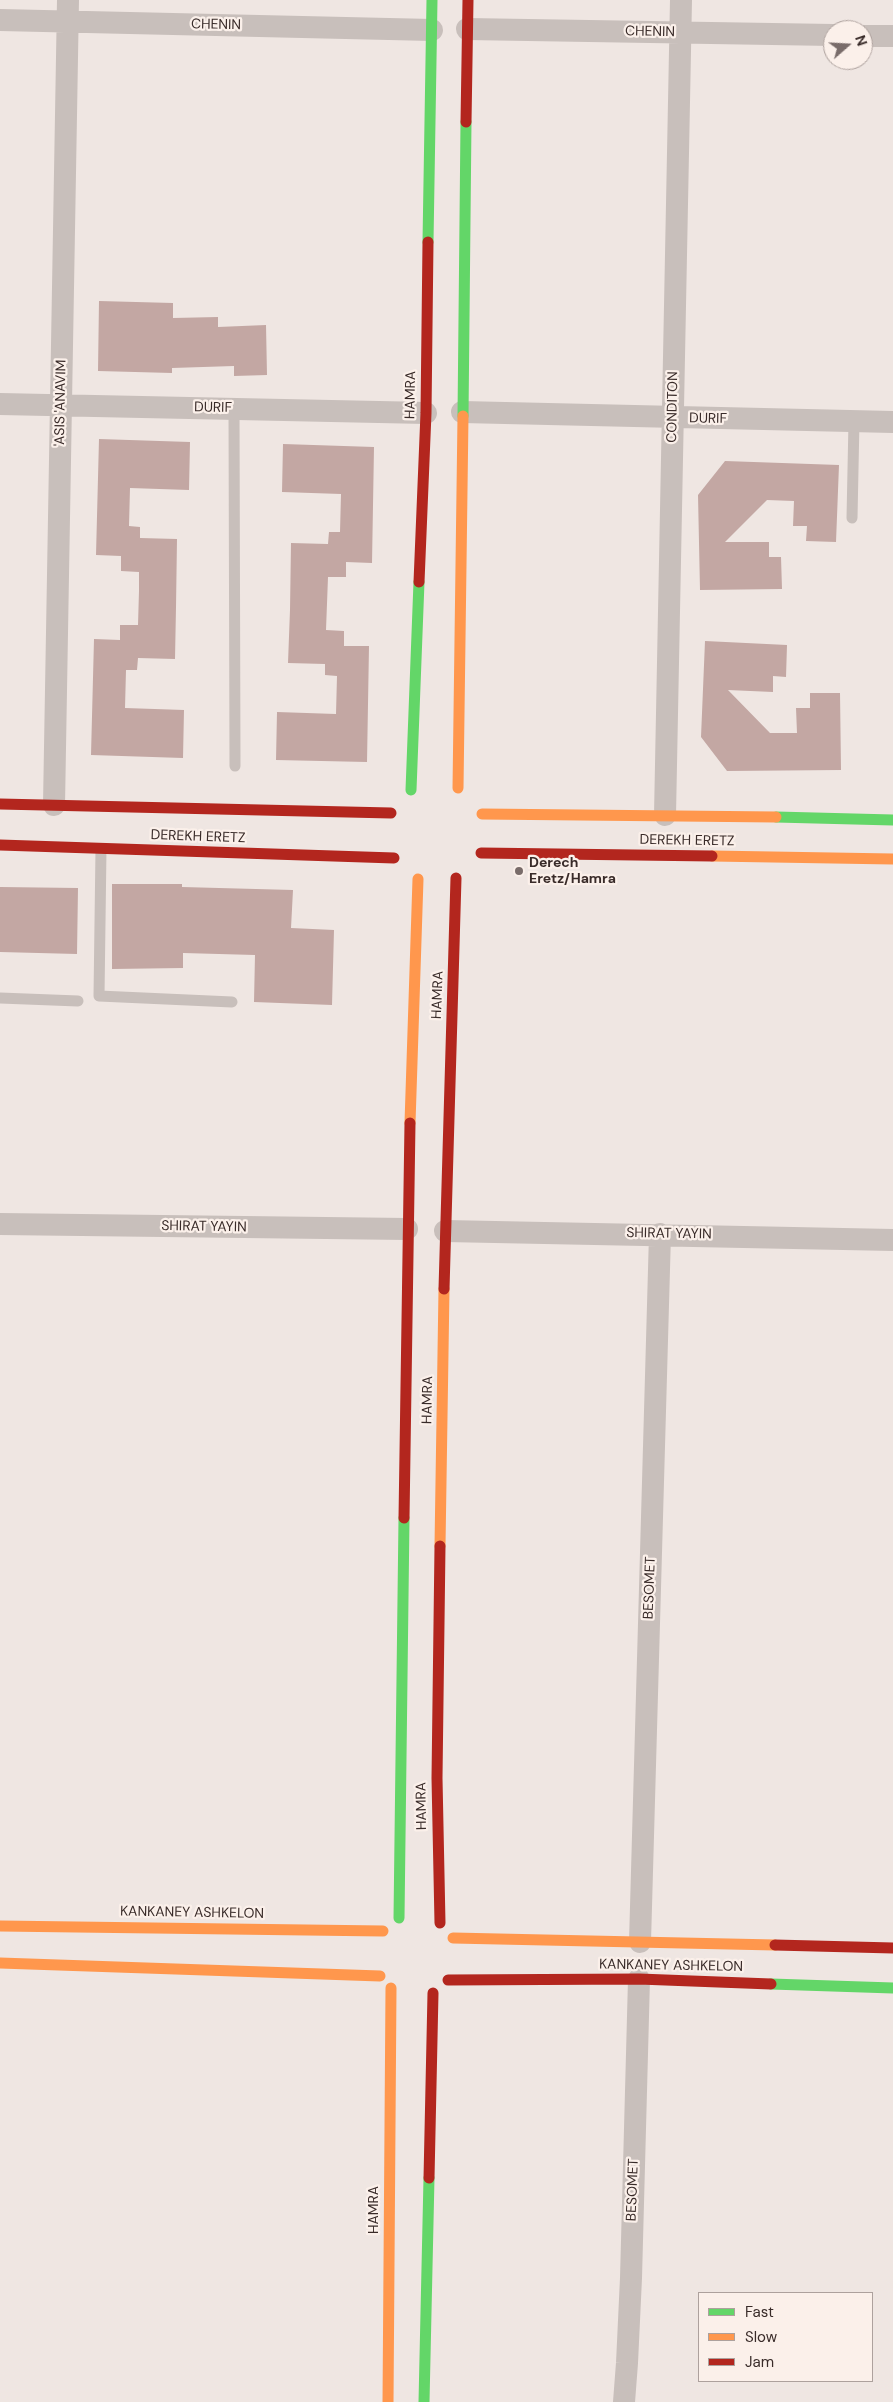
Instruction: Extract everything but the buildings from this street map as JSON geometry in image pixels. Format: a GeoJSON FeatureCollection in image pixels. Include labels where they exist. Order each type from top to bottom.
{"type":"FeatureCollection","features":[{"type":"Feature","properties":{"kind":"street","name":"HAMRA"},"geometry":{"type":"LineString","coordinates":[[388,828],[401,801],[426,413],[432,0]]}},
{"type":"Feature","properties":{"kind":"street"},"geometry":{"type":"LineString","coordinates":[[468,0],[462,412],[471,800],[485,827]]}},
{"type":"Feature","properties":{"kind":"street","name":"CONDITON"},"geometry":{"type":"LineString","coordinates":[[665,815],[681,0]]}},
{"type":"Feature","properties":{"kind":"street","name":"CHENIN"},"geometry":{"type":"LineString","coordinates":[[0,20],[68,10],[432,30]]}},
{"type":"Feature","properties":{"kind":"street","name":"'ASIS 'ANAVIM"},"geometry":{"type":"LineString","coordinates":[[54,805],[68,10]]}},
{"type":"Feature","properties":{"kind":"street","name":"CHENIN"},"geometry":{"type":"LineString","coordinates":[[467,29],[823,35]]}},
{"type":"Feature","properties":{"kind":"street"},"geometry":{"type":"LineString","coordinates":[[873,36],[893,36]]}},
{"type":"Feature","properties":{"kind":"street","name":"DURIF"},"geometry":{"type":"LineString","coordinates":[[0,404],[426,413]]}},
{"type":"Feature","properties":{"kind":"street","name":"DURIF"},"geometry":{"type":"LineString","coordinates":[[462,412],[893,422]]}},
{"type":"Feature","properties":{"kind":"street"},"geometry":{"type":"LineString","coordinates":[[401,801],[426,784]]}},
{"type":"Feature","properties":{"kind":"street","name":"DEREKH ERETZ"},"geometry":{"type":"LineString","coordinates":[[442,784],[471,800],[665,815],[893,820]]}},
{"type":"Feature","properties":{"kind":"street","name":"DEREKH ERETZ"},"geometry":{"type":"LineString","coordinates":[[0,804],[401,801]]}},
{"type":"Feature","properties":{"kind":"street","name":"DEREKH ERETZ"},"geometry":{"type":"LineString","coordinates":[[485,840],[478,858],[893,860]]}},
{"type":"Feature","properties":{"kind":"street"},"geometry":{"type":"LineString","coordinates":[[388,844],[405,869]]}},
{"type":"Feature","properties":{"kind":"street","name":"DEREKH ERETZ"},"geometry":{"type":"LineString","coordinates":[[0,845],[101,848],[405,869],[431,882]]}},
{"type":"Feature","properties":{"kind":"street","name":"HAMRA"},"geometry":{"type":"LineString","coordinates":[[380,1936],[404,1916],[407,1229],[405,869]]}},
{"type":"Feature","properties":{"kind":"street"},"geometry":{"type":"LineString","coordinates":[[444,882],[467,872]]}},
{"type":"Feature","properties":{"kind":"street","name":"HAMRA"},"geometry":{"type":"LineString","coordinates":[[440,1923],[436,1778],[445,1231],[456,878]]}},
{"type":"Feature","properties":{"kind":"street","name":"SHIRAT YAYIN"},"geometry":{"type":"LineString","coordinates":[[0,1224],[407,1229]]}},
{"type":"Feature","properties":{"kind":"street","name":"SHIRAT YAYIN"},"geometry":{"type":"LineString","coordinates":[[445,1231],[893,1240]]}},
{"type":"Feature","properties":{"kind":"street","name":"BESOMET"},"geometry":{"type":"LineString","coordinates":[[640,1942],[660,1234]]}},
{"type":"Feature","properties":{"kind":"street"},"geometry":{"type":"LineString","coordinates":[[426,1916],[440,1923]]}},
{"type":"Feature","properties":{"kind":"street","name":"KANKANEY ASHKELON"},"geometry":{"type":"LineString","coordinates":[[440,1923],[454,1943],[640,1942],[893,1948]]}},
{"type":"Feature","properties":{"kind":"street","name":"KANKANEY ASHKELON"},"geometry":{"type":"LineString","coordinates":[[0,1926],[380,1936]]}},
{"type":"Feature","properties":{"kind":"street","name":"HAMRA"},"geometry":{"type":"LineString","coordinates":[[0,1963],[378,1971],[396,1991],[388,2402]]}},
{"type":"Feature","properties":{"kind":"street","name":"KANKANEY ASHKELON"},"geometry":{"type":"LineString","coordinates":[[424,2402],[427,1994],[451,1975],[639,1979],[893,1988]]}},
{"type":"Feature","properties":{"kind":"street","name":"BESOMET"},"geometry":{"type":"LineString","coordinates":[[624,2402],[630,2297],[639,1979]]}},
{"type":"Feature","properties":{"kind":"lane"},"geometry":{"type":"LineString","coordinates":[[234,409],[234,766]]}},
{"type":"Feature","properties":{"kind":"lane"},"geometry":{"type":"LineString","coordinates":[[852,518],[854,421]]}},
{"type":"Feature","properties":{"kind":"lane"},"geometry":{"type":"LineString","coordinates":[[101,848],[99,996],[232,1002]]}},
{"type":"Feature","properties":{"kind":"lane"},"geometry":{"type":"LineString","coordinates":[[0,998],[78,1000]]}},
{"type":"Feature","properties":{"kind":"traffic: fast"},"geometry":{"type":"LineString","coordinates":[[428,242],[432,0]]}},
{"type":"Feature","properties":{"kind":"traffic: fast"},"geometry":{"type":"LineString","coordinates":[[463,416],[466,122]]}},
{"type":"Feature","properties":{"kind":"traffic: fast"},"geometry":{"type":"LineString","coordinates":[[411,790],[419,582]]}},
{"type":"Feature","properties":{"kind":"traffic: fast"},"geometry":{"type":"LineString","coordinates":[[776,817],[893,820]]}},
{"type":"Feature","properties":{"kind":"traffic: fast"},"geometry":{"type":"LineString","coordinates":[[399,1918],[404,1518]]}},
{"type":"Feature","properties":{"kind":"traffic: fast"},"geometry":{"type":"LineString","coordinates":[[771,1984],[893,1988]]}},
{"type":"Feature","properties":{"kind":"traffic: fast"},"geometry":{"type":"LineString","coordinates":[[424,2402],[429,2178]]}},
{"type":"Feature","properties":{"kind":"traffic: slow"},"geometry":{"type":"LineString","coordinates":[[458,788],[463,416]]}},
{"type":"Feature","properties":{"kind":"traffic: slow"},"geometry":{"type":"LineString","coordinates":[[482,814],[776,817]]}},
{"type":"Feature","properties":{"kind":"traffic: slow"},"geometry":{"type":"LineString","coordinates":[[712,856],[893,859]]}},
{"type":"Feature","properties":{"kind":"traffic: slow"},"geometry":{"type":"LineString","coordinates":[[410,1123],[418,879]]}},
{"type":"Feature","properties":{"kind":"traffic: slow"},"geometry":{"type":"LineString","coordinates":[[440,1546],[444,1289]]}},
{"type":"Feature","properties":{"kind":"traffic: slow"},"geometry":{"type":"LineString","coordinates":[[0,1926],[383,1931]]}},
{"type":"Feature","properties":{"kind":"traffic: slow"},"geometry":{"type":"LineString","coordinates":[[453,1938],[775,1945]]}},
{"type":"Feature","properties":{"kind":"traffic: slow"},"geometry":{"type":"LineString","coordinates":[[0,1963],[380,1976]]}},
{"type":"Feature","properties":{"kind":"traffic: slow"},"geometry":{"type":"LineString","coordinates":[[388,2402],[391,1988]]}},
{"type":"Feature","properties":{"kind":"traffic: jam"},"geometry":{"type":"LineString","coordinates":[[466,122],[468,0]]}},
{"type":"Feature","properties":{"kind":"traffic: jam"},"geometry":{"type":"LineString","coordinates":[[419,582],[426,413],[428,242]]}},
{"type":"Feature","properties":{"kind":"traffic: jam"},"geometry":{"type":"LineString","coordinates":[[0,804],[391,813]]}},
{"type":"Feature","properties":{"kind":"traffic: jam"},"geometry":{"type":"LineString","coordinates":[[0,845],[394,858]]}},
{"type":"Feature","properties":{"kind":"traffic: jam"},"geometry":{"type":"LineString","coordinates":[[481,853],[712,856]]}},
{"type":"Feature","properties":{"kind":"traffic: jam"},"geometry":{"type":"LineString","coordinates":[[444,1289],[456,878]]}},
{"type":"Feature","properties":{"kind":"traffic: jam"},"geometry":{"type":"LineString","coordinates":[[404,1518],[410,1123]]}},
{"type":"Feature","properties":{"kind":"traffic: jam"},"geometry":{"type":"LineString","coordinates":[[440,1546],[437,1778],[440,1923]]}},
{"type":"Feature","properties":{"kind":"traffic: jam"},"geometry":{"type":"LineString","coordinates":[[775,1945],[893,1948]]}},
{"type":"Feature","properties":{"kind":"traffic: jam"},"geometry":{"type":"LineString","coordinates":[[448,1980],[639,1979],[771,1984]]}},
{"type":"Feature","properties":{"kind":"traffic: jam"},"geometry":{"type":"LineString","coordinates":[[429,2178],[433,1993]]}},
{"type":"Feature","properties":{"kind":"place","name":"Derech Eretz/Hamra"},"geometry":{"type":"Point","coordinates":[519,871]}}]}
